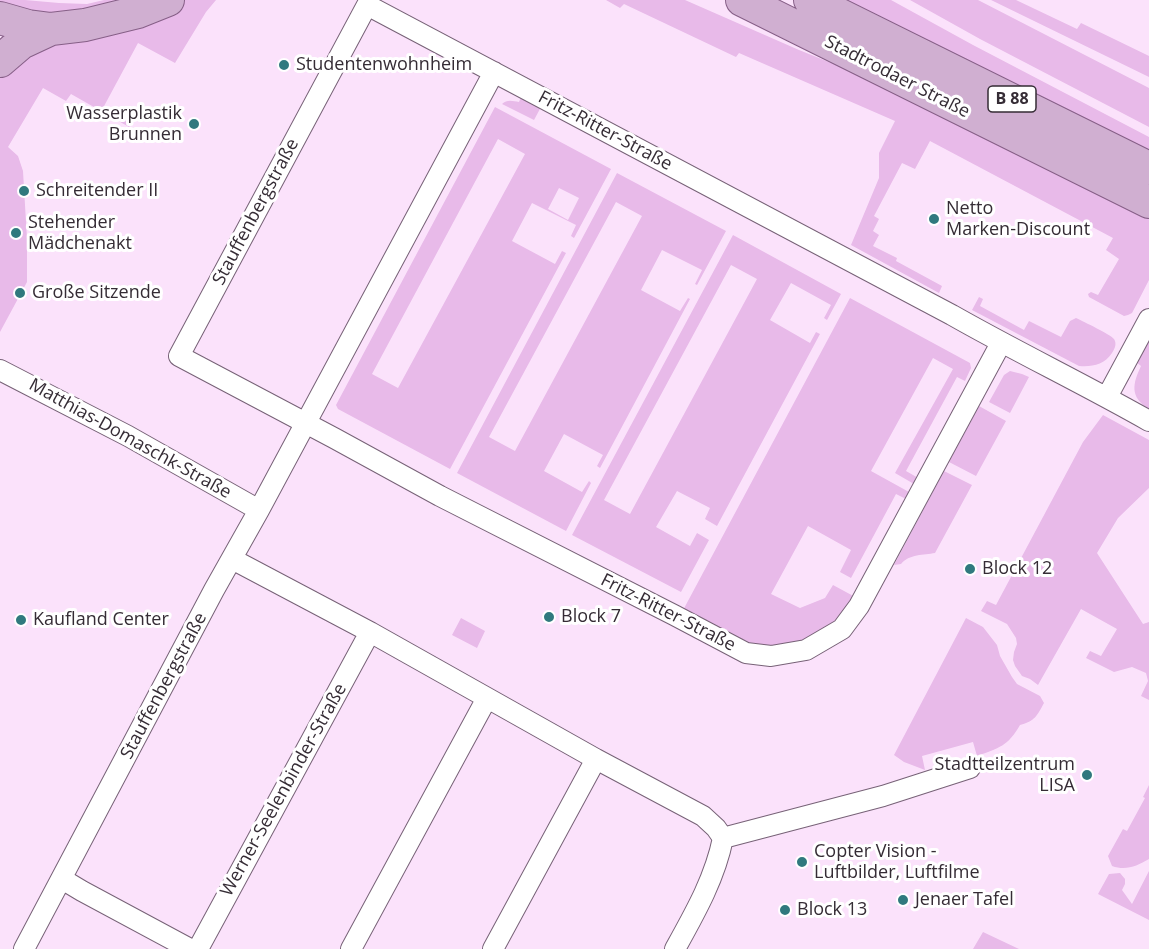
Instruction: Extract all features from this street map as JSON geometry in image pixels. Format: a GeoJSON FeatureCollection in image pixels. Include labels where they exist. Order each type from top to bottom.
{"type":"FeatureCollection","features":[{"type":"Feature","properties":{"kind":"main road"},"geometry":{"type":"LineString","coordinates":[[0,18],[28,26],[51,29],[85,25],[138,12],[168,0]]}},
{"type":"Feature","properties":{"kind":"main road","name":"Stadtrodaer Straße"},"geometry":{"type":"LineString","coordinates":[[742,0],[1149,202]]}},
{"type":"Feature","properties":{"kind":"main road","name":"Stadtrodaer Straße"},"geometry":{"type":"LineString","coordinates":[[810,0],[1149,168]]}},
{"type":"Feature","properties":{"kind":"main road"},"geometry":{"type":"LineString","coordinates":[[0,61],[21,44],[51,29]]}},
{"type":"Feature","properties":{"kind":"street","name":"Fritz-Ritter-Straße"},"geometry":{"type":"LineString","coordinates":[[367,5],[1149,421]]}},
{"type":"Feature","properties":{"kind":"street","name":"Stauffenbergstraße"},"geometry":{"type":"LineString","coordinates":[[306,423],[178,356],[367,5]]}},
{"type":"Feature","properties":{"kind":"street","name":"Stauffenbergstraße"},"geometry":{"type":"LineString","coordinates":[[24,949],[494,72]]}},
{"type":"Feature","properties":{"kind":"street"},"geometry":{"type":"LineString","coordinates":[[1107,397],[1149,319]]}},
{"type":"Feature","properties":{"kind":"street","name":"Fritz-Ritter-Straße"},"geometry":{"type":"LineString","coordinates":[[306,423],[440,496],[746,653],[771,656],[806,650],[842,629],[859,606],[1001,343]]}},
{"type":"Feature","properties":{"kind":"street","name":"Matthias-Domaschk-Straße"},"geometry":{"type":"LineString","coordinates":[[0,370],[128,436],[259,510]]}},
{"type":"Feature","properties":{"kind":"street"},"geometry":{"type":"LineString","coordinates":[[232,559],[370,632],[596,759],[703,816],[723,837],[720,854],[705,894],[675,949]]}},
{"type":"Feature","properties":{"kind":"street","name":"Werner-Seelenbinder-Straße"},"geometry":{"type":"LineString","coordinates":[[198,949],[370,632]]}},
{"type":"Feature","properties":{"kind":"street"},"geometry":{"type":"LineString","coordinates":[[351,949],[487,698]]}},
{"type":"Feature","properties":{"kind":"street"},"geometry":{"type":"LineString","coordinates":[[493,949],[596,759]]}},
{"type":"Feature","properties":{"kind":"street"},"geometry":{"type":"LineString","coordinates":[[723,837],[883,796],[970,768]]}},
{"type":"Feature","properties":{"kind":"street"},"geometry":{"type":"LineString","coordinates":[[62,879],[190,949]]}},
{"type":"Feature","properties":{"kind":"shaded area"},"geometry":{"type":"Polygon","coordinates":[[[0,0],[87,4],[104,0],[147,0],[61,19],[0,11],[0,0]]]}},
{"type":"Feature","properties":{"kind":"shaded area"},"geometry":{"type":"Polygon","coordinates":[[[185,0],[216,0],[206,12],[175,63],[138,43],[103,108],[132,123],[129,127],[71,94],[66,101],[43,88],[8,147],[18,156],[23,171],[27,282],[0,332],[0,74],[37,44],[178,5],[185,0]]]}},
{"type":"Feature","properties":{"kind":"shaded area"},"geometry":{"type":"Polygon","coordinates":[[[606,0],[685,0],[891,87],[1149,212],[1149,280],[1132,313],[1124,316],[1089,297],[1088,294],[1091,292],[1098,295],[1119,259],[1106,250],[1113,238],[930,141],[915,169],[902,163],[874,216],[879,219],[873,231],[879,235],[873,246],[942,286],[939,293],[851,245],[879,178],[879,153],[895,121],[739,53],[736,57],[624,4],[620,8],[606,0]]]}},
{"type":"Feature","properties":{"kind":"shaded area"},"geometry":{"type":"Polygon","coordinates":[[[843,0],[891,0],[1149,137],[1149,157],[843,0]]]}},
{"type":"Feature","properties":{"kind":"shaded area"},"geometry":{"type":"Polygon","coordinates":[[[910,0],[978,0],[1149,88],[1149,127],[980,39],[910,0]]]}},
{"type":"Feature","properties":{"kind":"shaded area"},"geometry":{"type":"Polygon","coordinates":[[[991,0],[1016,0],[1077,29],[1081,23],[1147,55],[1149,56],[1149,77],[991,0]]]}},
{"type":"Feature","properties":{"kind":"shaded area"},"geometry":{"type":"Polygon","coordinates":[[[521,97],[541,107],[534,120],[502,104],[508,101],[519,102],[521,97]]]}},
{"type":"Feature","properties":{"kind":"shaded area"},"geometry":{"type":"Polygon","coordinates":[[[495,107],[611,169],[574,238],[571,236],[576,225],[532,203],[512,241],[555,264],[562,251],[566,253],[450,469],[338,409],[336,405],[495,107]],[[498,139],[372,374],[398,388],[525,154],[498,139]],[[559,188],[548,209],[568,220],[579,198],[559,188]]]}},
{"type":"Feature","properties":{"kind":"shaded area"},"geometry":{"type":"Polygon","coordinates":[[[617,173],[726,231],[697,285],[695,284],[702,270],[662,250],[641,290],[680,311],[688,298],[690,299],[600,468],[597,466],[603,455],[564,434],[544,471],[582,492],[589,481],[591,483],[566,531],[457,473],[617,173]],[[616,202],[489,437],[515,451],[642,216],[616,202]]]}},
{"type":"Feature","properties":{"kind":"shaded area"},"geometry":{"type":"Polygon","coordinates":[[[733,235],[841,294],[827,320],[824,318],[831,305],[791,283],[770,320],[810,343],[816,332],[820,334],[717,526],[705,519],[710,508],[677,491],[656,527],[690,546],[697,533],[709,540],[681,592],[572,535],[733,235]],[[731,265],[604,500],[630,514],[757,279],[731,265]]]}},
{"type":"Feature","properties":{"kind":"shaded area"},"geometry":{"type":"Polygon","coordinates":[[[979,297],[983,299],[980,306],[1024,330],[1029,321],[1061,337],[1070,321],[1076,318],[1112,337],[1115,341],[1115,348],[1101,363],[1079,366],[972,310],[979,297]]]}},
{"type":"Feature","properties":{"kind":"shaded area"},"geometry":{"type":"Polygon","coordinates":[[[850,298],[970,363],[971,368],[965,381],[957,377],[906,471],[920,479],[914,484],[895,473],[953,369],[933,358],[871,471],[909,492],[910,496],[908,500],[896,494],[851,578],[840,572],[851,550],[808,526],[771,594],[800,608],[825,598],[833,585],[857,598],[828,631],[788,647],[745,648],[681,614],[850,298]]]}},
{"type":"Feature","properties":{"kind":"shaded area"},"geometry":{"type":"Polygon","coordinates":[[[1149,337],[1149,409],[1138,400],[1134,389],[1141,366],[1136,362],[1149,337]]]}},
{"type":"Feature","properties":{"kind":"shaded area"},"geometry":{"type":"Polygon","coordinates":[[[1010,371],[1029,377],[1010,413],[989,402],[1004,375],[1010,371]]]}},
{"type":"Feature","properties":{"kind":"shaded area"},"geometry":{"type":"Polygon","coordinates":[[[979,406],[1006,421],[976,476],[949,462],[979,406]]]}},
{"type":"Feature","properties":{"kind":"shaded area"},"geometry":{"type":"Polygon","coordinates":[[[1103,415],[1149,440],[1149,488],[1118,518],[1097,553],[1143,624],[1149,622],[1149,700],[1141,696],[1148,681],[1146,673],[1132,667],[1114,672],[1086,658],[1090,651],[1101,656],[1117,629],[1081,609],[1038,685],[1022,676],[1015,666],[1013,660],[1017,644],[1016,638],[1007,624],[981,611],[987,601],[996,605],[1083,442],[1103,415]]]}},
{"type":"Feature","properties":{"kind":"shaded area"},"geometry":{"type":"Polygon","coordinates":[[[944,471],[972,485],[935,553],[912,557],[901,564],[894,565],[944,471]]]}},
{"type":"Feature","properties":{"kind":"shaded area"},"geometry":{"type":"Polygon","coordinates":[[[461,618],[485,631],[477,648],[452,635],[461,618]]]}},
{"type":"Feature","properties":{"kind":"shaded area"},"geometry":{"type":"Polygon","coordinates":[[[966,618],[983,627],[997,645],[1000,656],[1017,684],[1040,696],[1044,703],[1035,717],[1020,725],[1011,738],[1002,745],[977,756],[973,742],[922,756],[925,770],[904,762],[894,755],[966,618]]]}},
{"type":"Feature","properties":{"kind":"shaded area"},"geometry":{"type":"Polygon","coordinates":[[[1149,785],[1149,859],[1131,867],[1112,866],[1108,856],[1123,829],[1127,831],[1145,798],[1143,797],[1149,785]]]}},
{"type":"Feature","properties":{"kind":"shaded area"},"geometry":{"type":"Polygon","coordinates":[[[1149,871],[1149,920],[1098,894],[1109,874],[1120,873],[1125,879],[1122,890],[1132,904],[1149,871]]]}},
{"type":"Feature","properties":{"kind":"shaded area"},"geometry":{"type":"Polygon","coordinates":[[[983,932],[1019,949],[973,949],[983,932]]]}},
{"type":"Feature","properties":{"kind":"place","name":"Studentenwohnheim"},"geometry":{"type":"Point","coordinates":[284,65]}},
{"type":"Feature","properties":{"kind":"place","name":"Wasserplastik Brunnen"},"geometry":{"type":"Point","coordinates":[194,124]}},
{"type":"Feature","properties":{"kind":"place","name":"Schreitender II"},"geometry":{"type":"Point","coordinates":[24,191]}},
{"type":"Feature","properties":{"kind":"place","name":"Netto Marken-Discount"},"geometry":{"type":"Point","coordinates":[934,219]}},
{"type":"Feature","properties":{"kind":"place","name":"Stehender Mädchenakt"},"geometry":{"type":"Point","coordinates":[16,233]}},
{"type":"Feature","properties":{"kind":"place","name":"Große Sitzende"},"geometry":{"type":"Point","coordinates":[20,293]}},
{"type":"Feature","properties":{"kind":"place","name":"Block 12"},"geometry":{"type":"Point","coordinates":[970,569]}},
{"type":"Feature","properties":{"kind":"place","name":"Block 7"},"geometry":{"type":"Point","coordinates":[549,617]}},
{"type":"Feature","properties":{"kind":"place","name":"Kaufland Center"},"geometry":{"type":"Point","coordinates":[21,620]}},
{"type":"Feature","properties":{"kind":"place","name":"Stadtteilzentrum LISA"},"geometry":{"type":"Point","coordinates":[1087,775]}},
{"type":"Feature","properties":{"kind":"place","name":"Copter Vision - Luftbilder, Luftfilme"},"geometry":{"type":"Point","coordinates":[802,862]}},
{"type":"Feature","properties":{"kind":"place","name":"Jenaer Tafel"},"geometry":{"type":"Point","coordinates":[903,900]}},
{"type":"Feature","properties":{"kind":"place","name":"Block 13"},"geometry":{"type":"Point","coordinates":[785,910]}}]}
